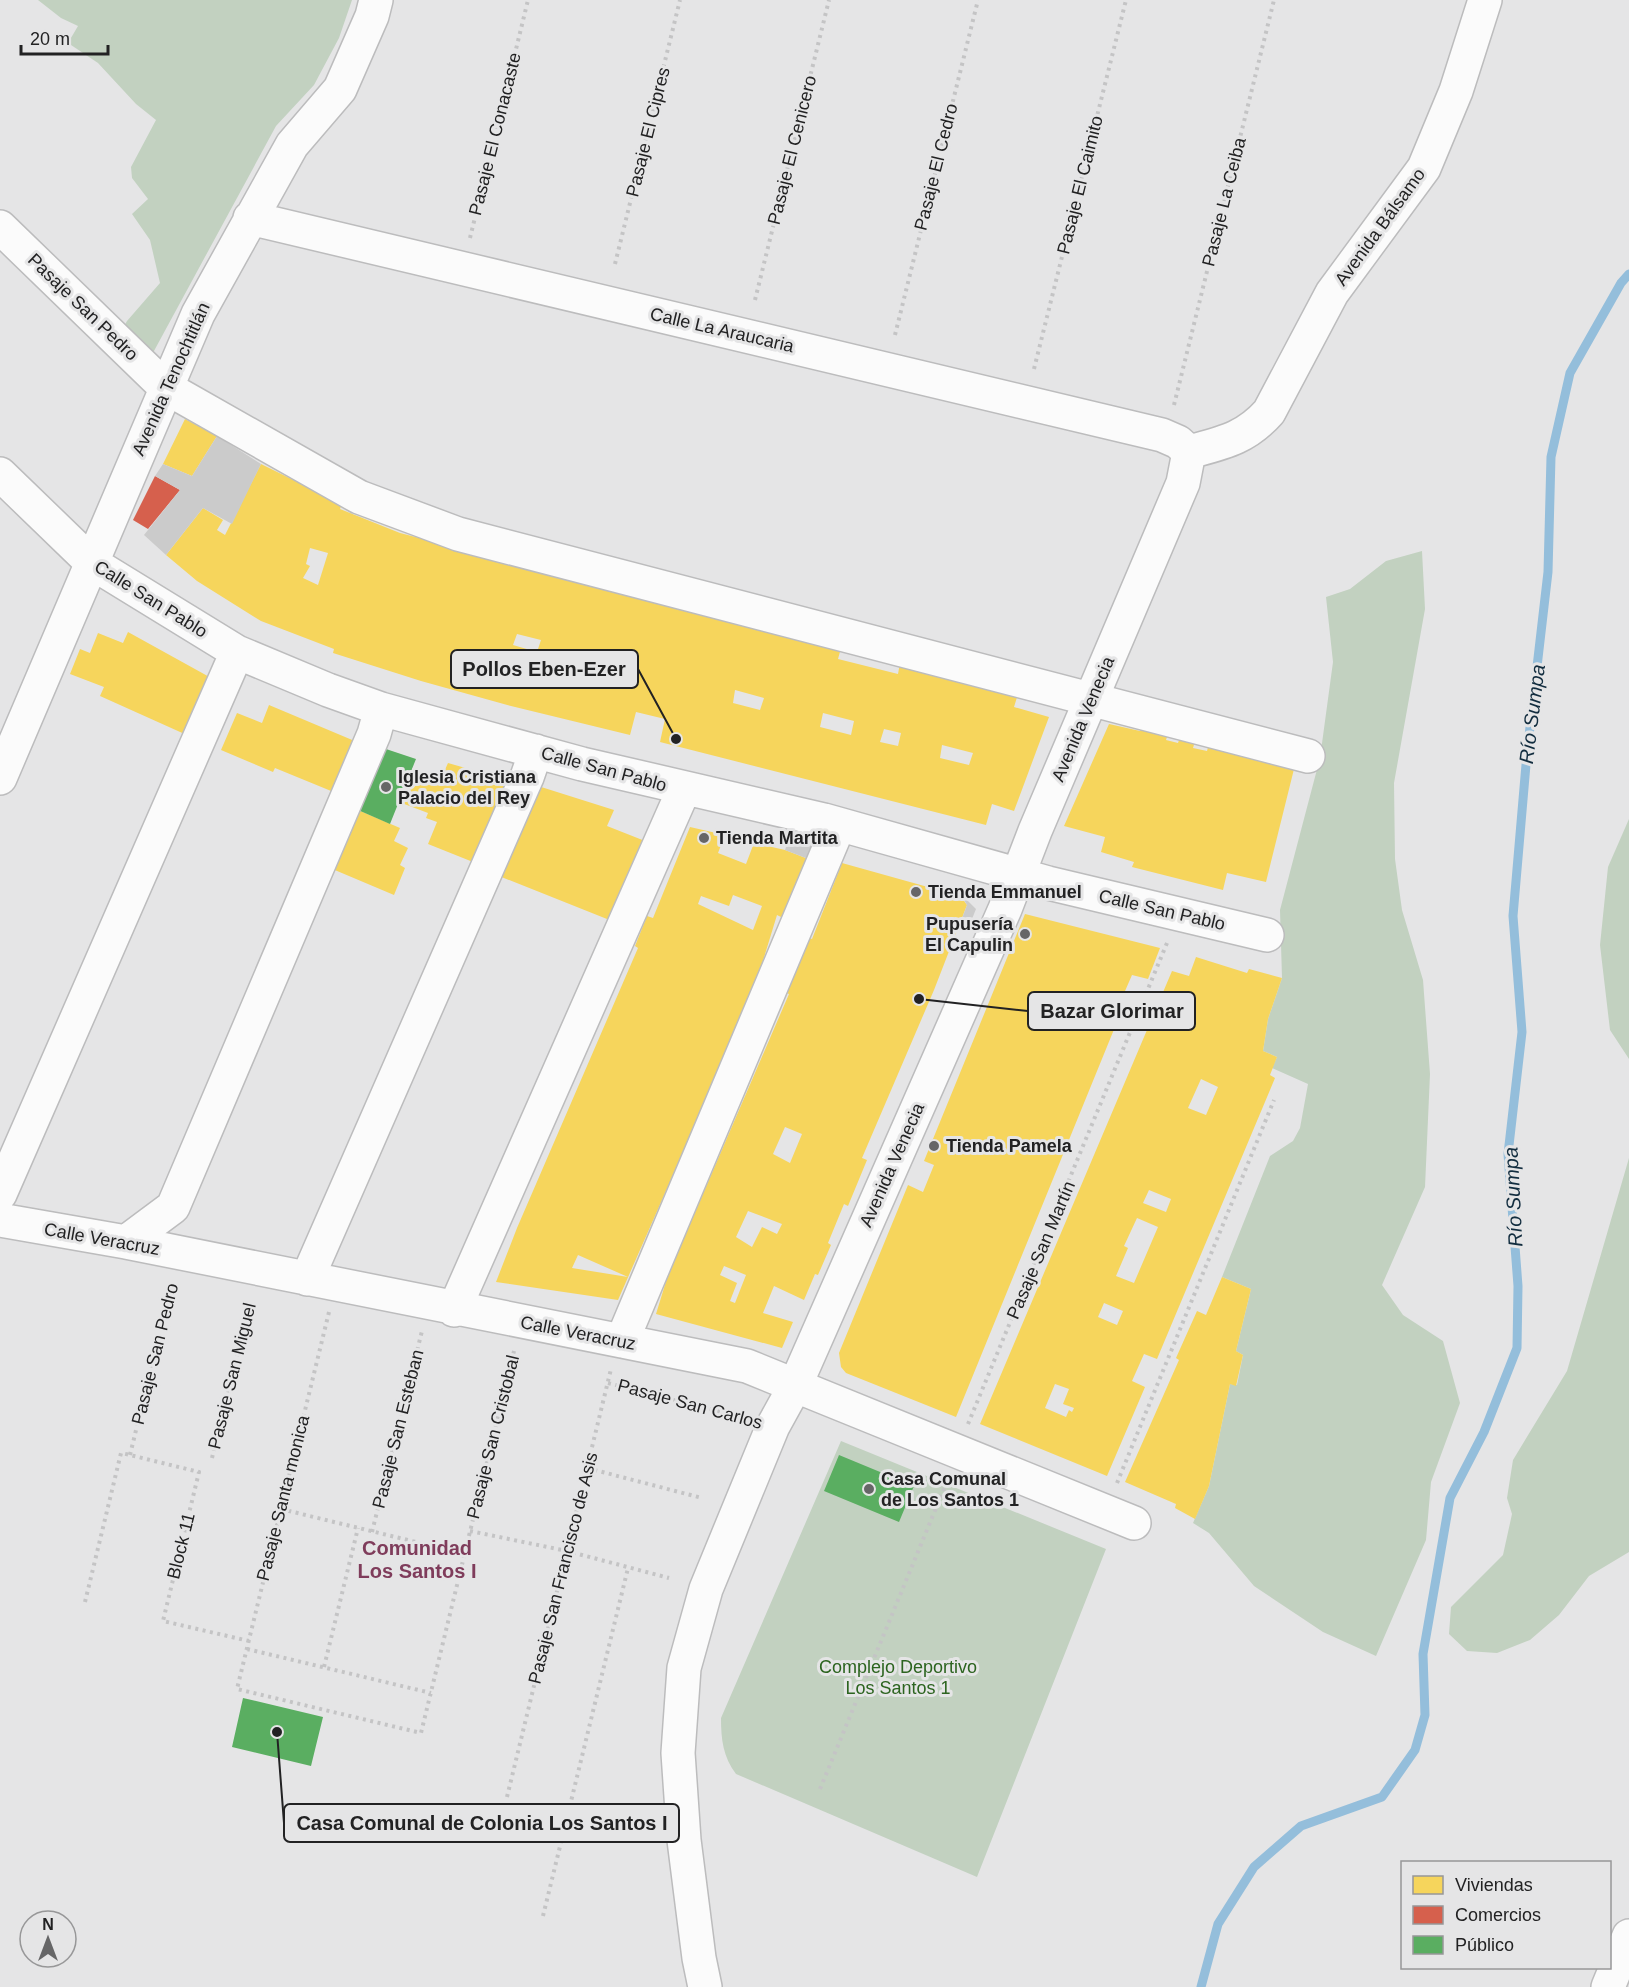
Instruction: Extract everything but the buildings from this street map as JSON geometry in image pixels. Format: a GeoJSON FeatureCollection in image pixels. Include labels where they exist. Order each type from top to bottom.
{"type":"FeatureCollection","features":[{"type":"Feature","properties":{"kind":"street","name":"Avenida Tenochtitlán"},"geometry":{"type":"LineString","coordinates":[[0,778],[198,314],[292,145],[340,89],[372,16],[376,0]]}},
{"type":"Feature","properties":{"kind":"street","name":"Avenida Bálsamo"},"geometry":{"type":"LineString","coordinates":[[1189,452],[1234,440],[1254,429],[1269,412],[1332,293],[1424,168],[1456,91],[1485,0]]}},
{"type":"Feature","properties":{"kind":"street","name":"Calle La Araucaria"},"geometry":{"type":"LineString","coordinates":[[250,218],[1162,435],[1178,442],[1189,452]]}},
{"type":"Feature","properties":{"kind":"street","name":"Pasaje San Pedro"},"geometry":{"type":"LineString","coordinates":[[0,226],[165,387],[359,496],[458,534],[1308,756]]}},
{"type":"Feature","properties":{"kind":"street","name":"Avenida Venecia"},"geometry":{"type":"LineString","coordinates":[[705,1987],[699,1959],[683,1829],[678,1754],[684,1668],[706,1589],[773,1426],[795,1386],[1018,875],[1184,483],[1189,452]]}},
{"type":"Feature","properties":{"kind":"street","name":"Calle San Pablo"},"geometry":{"type":"LineString","coordinates":[[0,474],[92,563],[237,652],[381,709],[684,789],[839,825],[1018,875],[1178,915],[1267,934]]}},
{"type":"Feature","properties":{"kind":"street"},"geometry":{"type":"LineString","coordinates":[[0,1194],[237,652]]}},
{"type":"Feature","properties":{"kind":"street"},"geometry":{"type":"LineString","coordinates":[[126,1242],[173,1207],[374,734],[381,709]]}},
{"type":"Feature","properties":{"kind":"street"},"geometry":{"type":"LineString","coordinates":[[307,1279],[527,777],[536,751]]}},
{"type":"Feature","properties":{"kind":"street"},"geometry":{"type":"LineString","coordinates":[[454,1310],[684,789]]}},
{"type":"Feature","properties":{"kind":"street"},"geometry":{"type":"LineString","coordinates":[[622,1341],[839,825]]}},
{"type":"Feature","properties":{"kind":"street","name":"Calle Veracruz"},"geometry":{"type":"LineString","coordinates":[[0,1220],[126,1242],[454,1310],[747,1366],[1120,1517]]}},
{"type":"Feature","properties":{"kind":"street"},"geometry":{"type":"LineString","coordinates":[[1608,1987],[1629,1936]]}},
{"type":"Feature","properties":{"kind":"path","name":"Pasaje El Conacaste"},"geometry":{"type":"LineString","coordinates":[[463,269],[528,0]]}},
{"type":"Feature","properties":{"kind":"path","name":"Pasaje El Cipres"},"geometry":{"type":"LineString","coordinates":[[615,264],[680,0]]}},
{"type":"Feature","properties":{"kind":"path","name":"Pasaje El Cenicero"},"geometry":{"type":"LineString","coordinates":[[755,300],[830,0]]}},
{"type":"Feature","properties":{"kind":"path","name":"Pasaje El Cedro"},"geometry":{"type":"LineString","coordinates":[[895,334],[978,0]]}},
{"type":"Feature","properties":{"kind":"path","name":"Pasaje El Caimito"},"geometry":{"type":"LineString","coordinates":[[1034,369],[1126,0]]}},
{"type":"Feature","properties":{"kind":"path","name":"Pasaje La Ceiba"},"geometry":{"type":"LineString","coordinates":[[1174,405],[1274,0]]}},
{"type":"Feature","properties":{"kind":"path","name":"Pasaje San Martín"},"geometry":{"type":"LineString","coordinates":[[820,1789],[1178,915]]}},
{"type":"Feature","properties":{"kind":"path"},"geometry":{"type":"LineString","coordinates":[[1120,1517],[1274,1100]]}},
{"type":"Feature","properties":{"kind":"path","name":"Pasaje San Pedro"},"geometry":{"type":"LineString","coordinates":[[130,1455],[172,1281],[185,1254]]}},
{"type":"Feature","properties":{"kind":"path","name":"Pasaje San Miguel"},"geometry":{"type":"LineString","coordinates":[[212,1458],[252,1294]]}},
{"type":"Feature","properties":{"kind":"path","name":"Pasaje Santa monica"},"geometry":{"type":"LineString","coordinates":[[330,1307],[237,1689],[421,1733]]}},
{"type":"Feature","properties":{"kind":"path","name":"Pasaje San Esteban"},"geometry":{"type":"LineString","coordinates":[[372,1532],[423,1326]]}},
{"type":"Feature","properties":{"kind":"path","name":"Pasaje San Francisco de Asis"},"geometry":{"type":"LineString","coordinates":[[507,1797],[608,1383],[622,1341]]}},
{"type":"Feature","properties":{"kind":"path","name":"Pasaje San Cristobal"},"geometry":{"type":"LineString","coordinates":[[421,1733],[516,1344]]}},
{"type":"Feature","properties":{"kind":"path","name":"Pasaje San Carlos"},"geometry":{"type":"LineString","coordinates":[[608,1383],[773,1426]]}},
{"type":"Feature","properties":{"kind":"path"},"geometry":{"type":"LineString","coordinates":[[85,1602],[121,1453],[130,1455]]}},
{"type":"Feature","properties":{"kind":"path","name":"Block 11"},"geometry":{"type":"LineString","coordinates":[[130,1455],[199,1472],[163,1621],[249,1641]]}},
{"type":"Feature","properties":{"kind":"path"},"geometry":{"type":"LineString","coordinates":[[587,1468],[702,1498]]}},
{"type":"Feature","properties":{"kind":"path"},"geometry":{"type":"LineString","coordinates":[[281,1509],[465,1554]]}},
{"type":"Feature","properties":{"kind":"path","name":"Pasaje San Esteban"},"geometry":{"type":"LineString","coordinates":[[324,1667],[358,1528]]}},
{"type":"Feature","properties":{"kind":"path"},"geometry":{"type":"LineString","coordinates":[[470,1531],[567,1551],[669,1578]]}},
{"type":"Feature","properties":{"kind":"path"},"geometry":{"type":"LineString","coordinates":[[543,1916],[628,1568]]}},
{"type":"Feature","properties":{"kind":"path"},"geometry":{"type":"LineString","coordinates":[[247,1649],[430,1693]]}},
{"type":"Feature","properties":{"kind":"green space"},"geometry":{"type":"Polygon","coordinates":[[[38,0],[352,0],[339,38],[314,85],[276,126],[148,362],[119,335],[127,321],[160,283],[150,240],[132,214],[148,199],[132,178],[131,167],[156,120],[136,104],[98,63],[68,43],[78,26],[61,18],[38,0]]]}},
{"type":"Feature","properties":{"kind":"green space"},"geometry":{"type":"Polygon","coordinates":[[[1422,551],[1425,609],[1394,783],[1395,859],[1402,910],[1423,980],[1430,1074],[1425,1187],[1382,1285],[1403,1315],[1443,1341],[1460,1403],[1431,1482],[1426,1540],[1376,1656],[1323,1632],[1254,1586],[1209,1533],[1193,1523],[1209,1486],[1230,1384],[1237,1385],[1243,1355],[1236,1351],[1251,1289],[1222,1277],[1270,1156],[1293,1141],[1300,1128],[1308,1084],[1272,1068],[1277,1057],[1263,1051],[1268,1019],[1282,978],[1280,910],[1320,758],[1333,662],[1326,597],[1350,589],[1386,561],[1422,551]]]}},
{"type":"Feature","properties":{"kind":"green space"},"geometry":{"type":"Polygon","coordinates":[[[1629,819],[1629,1059],[1610,1030],[1600,945],[1608,867],[1629,819]]]}},
{"type":"Feature","properties":{"kind":"green space"},"geometry":{"type":"Polygon","coordinates":[[[1629,1158],[1629,1552],[1589,1576],[1559,1615],[1530,1640],[1497,1653],[1467,1651],[1449,1634],[1451,1607],[1503,1555],[1512,1514],[1507,1498],[1513,1460],[1567,1371],[1629,1158]]]}},
{"type":"Feature","properties":{"kind":"green space","name":"Complejo Deportivo Los Santos 1"},"geometry":{"type":"Polygon","coordinates":[[[841,1441],[1106,1549],[977,1877],[736,1774],[726,1754],[722,1740],[721,1718],[841,1441]]]}},
{"type":"Feature","properties":{"kind":"waterway","name":"Río Sumpa"},"geometry":{"type":"LineString","coordinates":[[1201,1987],[1218,1924],[1254,1867],[1301,1826],[1382,1797],[1415,1750],[1425,1715],[1423,1654],[1450,1498],[1484,1432],[1517,1348],[1518,1286],[1508,1154],[1522,1032],[1513,916],[1527,753],[1548,572],[1551,457],[1570,373],[1621,283],[1629,274]]}},
{"type":"Feature","properties":{"kind":"place","name":"Pollos Eben-Ezer"},"geometry":{"type":"Point","coordinates":[676,739]}},
{"type":"Feature","properties":{"kind":"place","name":"Iglesia Cristiana Palacio del Rey"},"geometry":{"type":"Point","coordinates":[386,787]}},
{"type":"Feature","properties":{"kind":"place","name":"Tienda Martita"},"geometry":{"type":"Point","coordinates":[704,838]}},
{"type":"Feature","properties":{"kind":"place","name":"Tienda Emmanuel"},"geometry":{"type":"Point","coordinates":[916,892]}},
{"type":"Feature","properties":{"kind":"place","name":"Pupusería El Capulin"},"geometry":{"type":"Point","coordinates":[1025,934]}},
{"type":"Feature","properties":{"kind":"place","name":"Bazar Glorimar"},"geometry":{"type":"Point","coordinates":[919,999]}},
{"type":"Feature","properties":{"kind":"place","name":"Tienda Pamela"},"geometry":{"type":"Point","coordinates":[934,1146]}},
{"type":"Feature","properties":{"kind":"place","name":"Casa Comunal de Los Santos 1"},"geometry":{"type":"Point","coordinates":[869,1489]}},
{"type":"Feature","properties":{"kind":"place","name":"Casa Comunal de Colonia Los Santos I"},"geometry":{"type":"Point","coordinates":[277,1732]}},
{"type":"Feature","properties":{"kind":"district","name":"Comunidad Los Santos I"},"geometry":{"type":"Point","coordinates":[417,1560]}}]}
